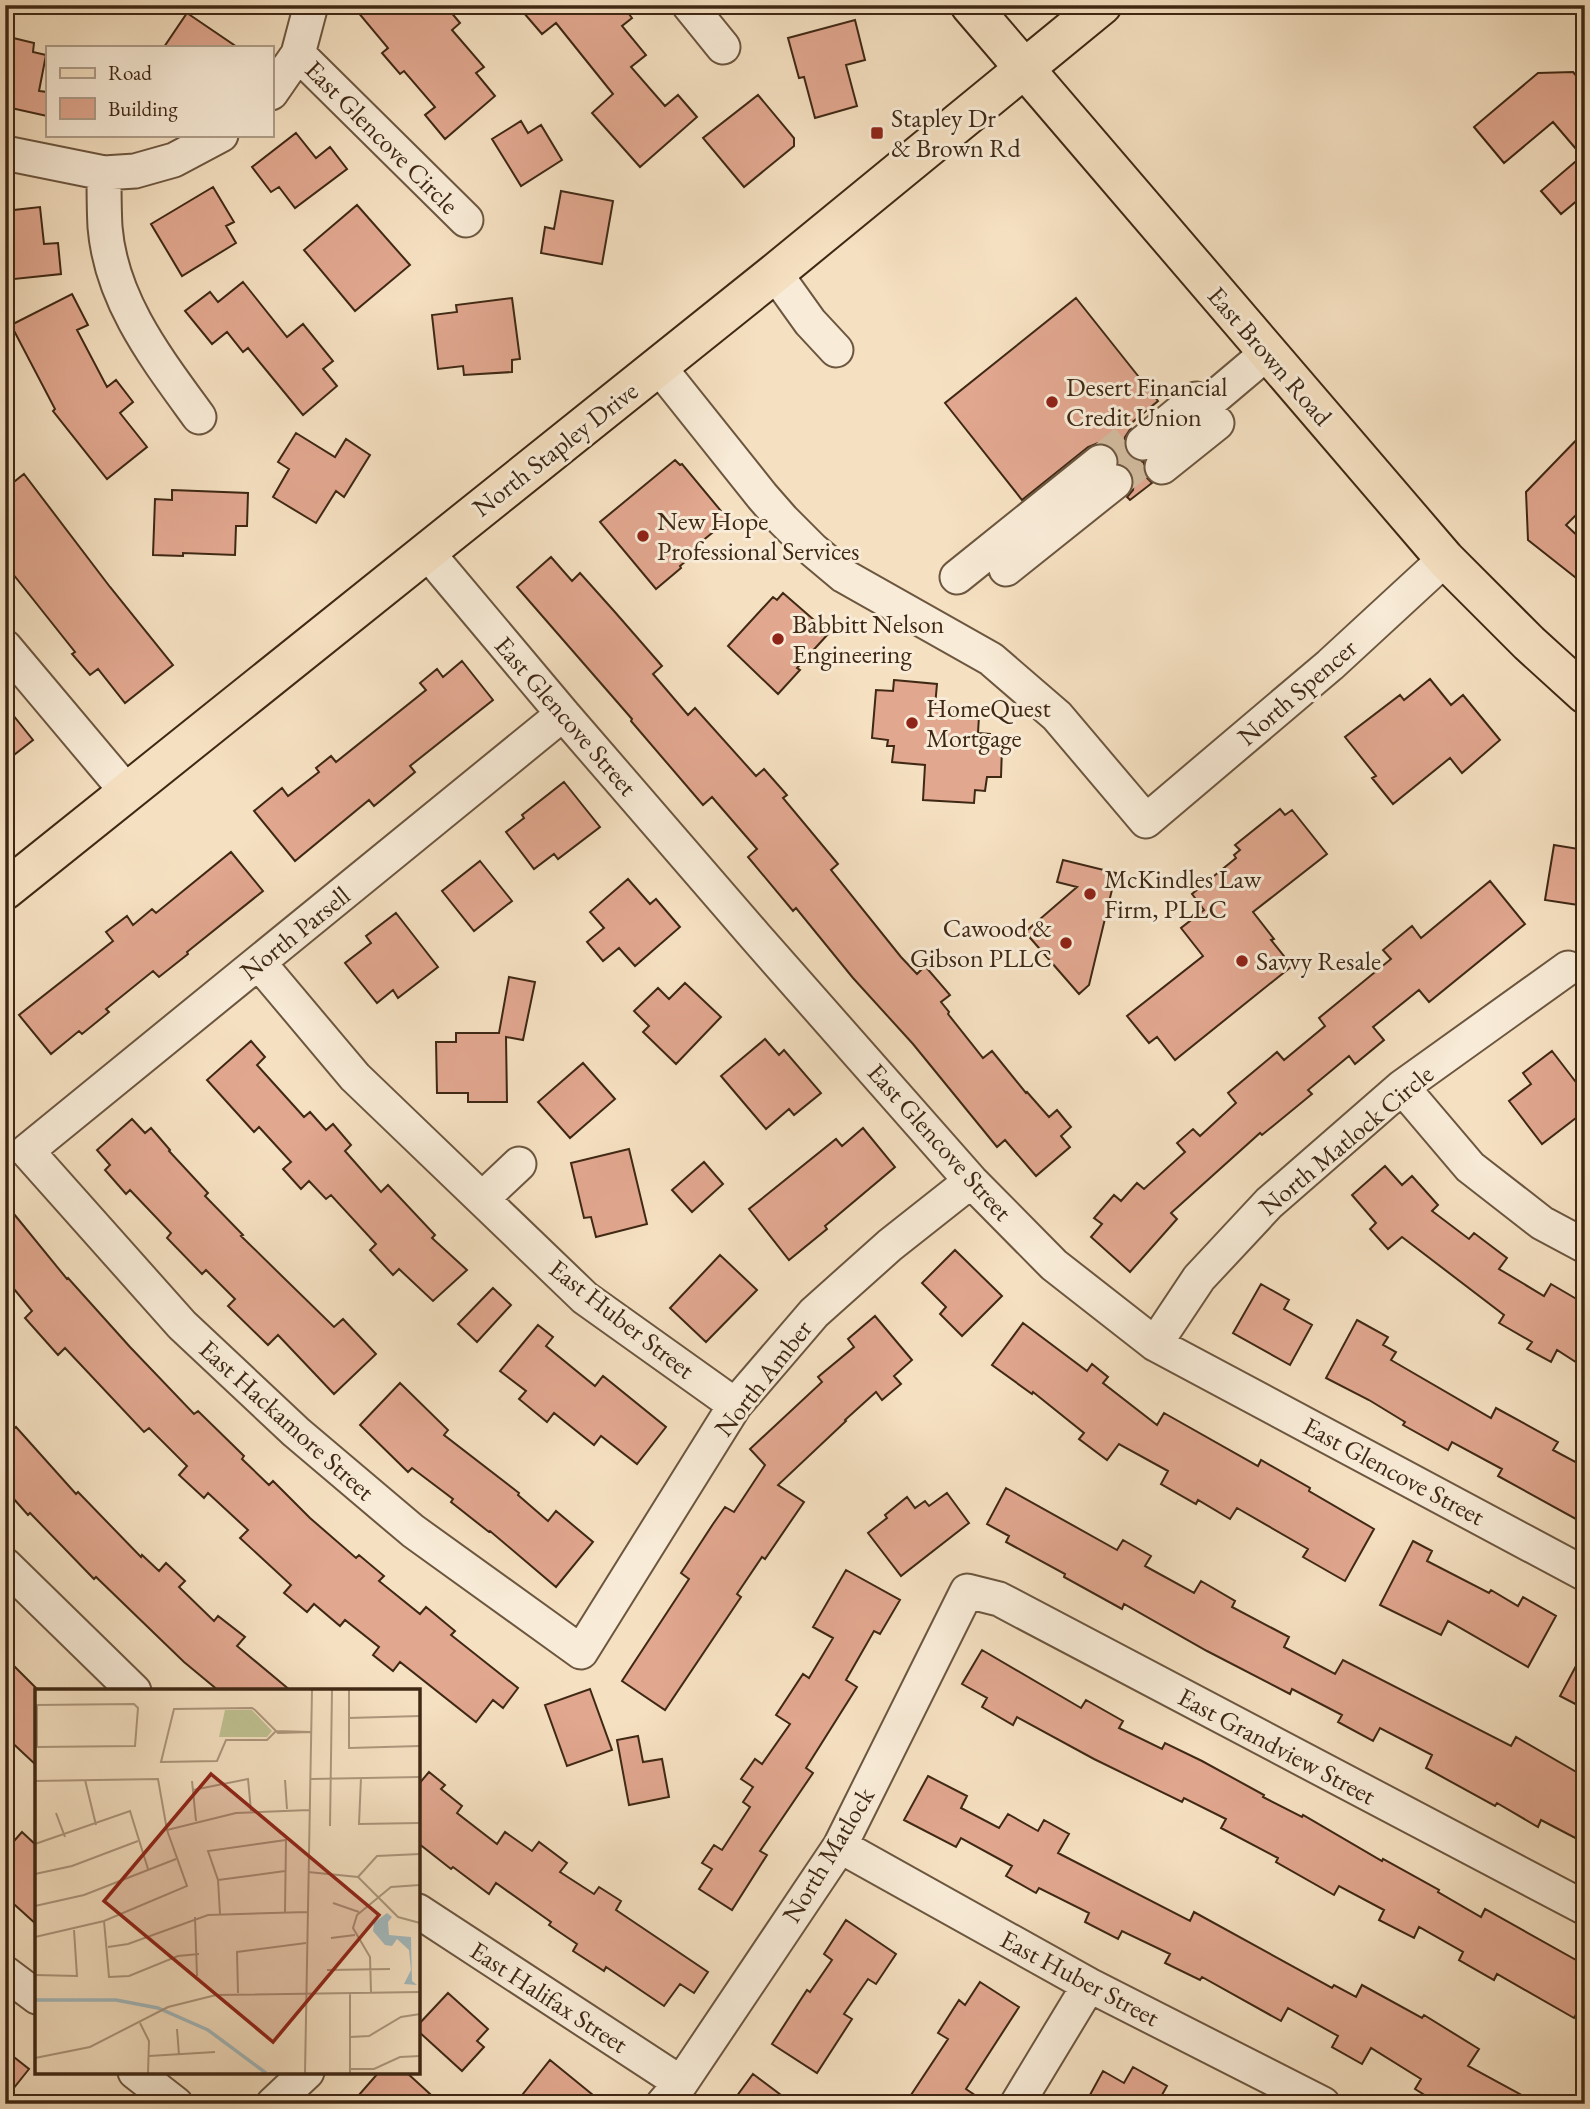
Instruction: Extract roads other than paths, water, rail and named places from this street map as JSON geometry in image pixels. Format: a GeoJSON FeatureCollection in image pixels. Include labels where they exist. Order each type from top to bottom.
{"type":"FeatureCollection","features":[{"type":"Feature","properties":{"kind":"main road","name":"East Brown Road"},"geometry":{"type":"LineString","coordinates":[[970,5],[1445,559],[1528,643],[1585,694]]}},
{"type":"Feature","properties":{"kind":"main road","name":"North Stapley Drive"},"geometry":{"type":"LineString","coordinates":[[5,890],[659,367],[1102,5]]}},
{"type":"Feature","properties":{"kind":"street"},"geometry":{"type":"LineString","coordinates":[[273,90],[298,54],[311,5]]}},
{"type":"Feature","properties":{"kind":"street"},"geometry":{"type":"LineString","coordinates":[[689,5],[723,47]]}},
{"type":"Feature","properties":{"kind":"street","name":"East Glencove Circle"},"geometry":{"type":"LineString","coordinates":[[298,54],[466,220]]}},
{"type":"Feature","properties":{"kind":"street"},"geometry":{"type":"LineString","coordinates":[[5,153],[104,173],[135,171],[174,160],[219,136]]}},
{"type":"Feature","properties":{"kind":"street"},"geometry":{"type":"LineString","coordinates":[[104,173],[105,229],[114,271],[130,316],[154,355],[199,417]]}},
{"type":"Feature","properties":{"kind":"street"},"geometry":{"type":"LineString","coordinates":[[775,273],[810,322],[836,350]]}},
{"type":"Feature","properties":{"kind":"street"},"geometry":{"type":"LineString","coordinates":[[1202,406],[1147,449],[1267,353]]}},
{"type":"Feature","properties":{"kind":"street","name":"North Spencer"},"geometry":{"type":"LineString","coordinates":[[659,367],[761,496],[813,550],[844,576],[991,659],[1057,716],[1146,821],[1331,665],[1445,559]]}},
{"type":"Feature","properties":{"kind":"street"},"geometry":{"type":"LineString","coordinates":[[957,577],[1112,478],[1007,570]]}},
{"type":"Feature","properties":{"kind":"street","name":"East Glencove Street"},"geometry":{"type":"LineString","coordinates":[[426,551],[755,936],[971,1181],[1054,1265],[1155,1344],[1585,1574]]}},
{"type":"Feature","properties":{"kind":"street"},"geometry":{"type":"LineString","coordinates":[[5,647],[127,792]]}},
{"type":"Feature","properties":{"kind":"street","name":"North Parsell"},"geometry":{"type":"LineString","coordinates":[[27,1151],[563,714]]}},
{"type":"Feature","properties":{"kind":"street","name":"East Huber Street"},"geometry":{"type":"LineString","coordinates":[[259,963],[355,1077],[585,1297],[735,1405]]}},
{"type":"Feature","properties":{"kind":"street","name":"North Matlock Circle"},"geometry":{"type":"LineString","coordinates":[[1155,1344],[1199,1278],[1269,1202],[1402,1087],[1568,968]]}},
{"type":"Feature","properties":{"kind":"street"},"geometry":{"type":"LineString","coordinates":[[1402,1087],[1471,1167],[1542,1223],[1585,1245]]}},
{"type":"Feature","properties":{"kind":"street","name":"East Hackamore Street"},"geometry":{"type":"LineString","coordinates":[[27,1151],[183,1325],[296,1432],[413,1531],[581,1652]]}},
{"type":"Feature","properties":{"kind":"street"},"geometry":{"type":"LineString","coordinates":[[482,1199],[519,1164]]}},
{"type":"Feature","properties":{"kind":"street","name":"North Amber"},"geometry":{"type":"LineString","coordinates":[[581,1652],[735,1405],[814,1313],[890,1245],[971,1181]]}},
{"type":"Feature","properties":{"kind":"street"},"geometry":{"type":"LineString","coordinates":[[11,1583],[132,1689]]}},
{"type":"Feature","properties":{"kind":"street","name":"North Matlock"},"geometry":{"type":"LineString","coordinates":[[672,2093],[840,1846],[967,1591]]}},
{"type":"Feature","properties":{"kind":"street","name":"East Grandview Street"},"geometry":{"type":"LineString","coordinates":[[967,1591],[999,1599],[1585,1908]]}},
{"type":"Feature","properties":{"kind":"street","name":"East Huber Street"},"geometry":{"type":"LineString","coordinates":[[840,1846],[1089,1985],[1323,2104]]}},
{"type":"Feature","properties":{"kind":"street","name":"East Halifax Street"},"geometry":{"type":"LineString","coordinates":[[424,1926],[672,2093]]}},
{"type":"Feature","properties":{"kind":"street"},"geometry":{"type":"LineString","coordinates":[[5,1973],[35,1996]]}},
{"type":"Feature","properties":{"kind":"street"},"geometry":{"type":"LineString","coordinates":[[1017,2104],[1089,1985]]}},
{"type":"Feature","properties":{"kind":"street"},"geometry":{"type":"LineString","coordinates":[[138,2074],[176,2104]]}},
{"type":"Feature","properties":{"kind":"street"},"geometry":{"type":"LineString","coordinates":[[273,2104],[305,2074]]}},
{"type":"Feature","properties":{"kind":"tunnel"},"geometry":{"type":"LineString","coordinates":[[1100,462],[1135,433]]}},
{"type":"Feature","properties":{"kind":"tunnel"},"geometry":{"type":"LineString","coordinates":[[1115,482],[1151,453]]}},
{"type":"Feature","properties":{"kind":"place","name":"Stapley Dr & Brown Rd"},"geometry":{"type":"Point","coordinates":[877,133]}},
{"type":"Feature","properties":{"kind":"place","name":"Desert Financial Credit Union"},"geometry":{"type":"Point","coordinates":[1052,402]}},
{"type":"Feature","properties":{"kind":"place","name":"New Hope Professional Services"},"geometry":{"type":"Point","coordinates":[643,536]}},
{"type":"Feature","properties":{"kind":"place","name":"Babbitt Nelson Engineering"},"geometry":{"type":"Point","coordinates":[778,639]}},
{"type":"Feature","properties":{"kind":"place","name":"HomeQuest Mortgage"},"geometry":{"type":"Point","coordinates":[912,723]}},
{"type":"Feature","properties":{"kind":"place","name":"McKindles Law Firm, PLLC"},"geometry":{"type":"Point","coordinates":[1090,894]}},
{"type":"Feature","properties":{"kind":"place","name":"Cawood & Gibson PLLC"},"geometry":{"type":"Point","coordinates":[1066,943]}},
{"type":"Feature","properties":{"kind":"place","name":"Savvy Resale"},"geometry":{"type":"Point","coordinates":[1242,961]}}]}
